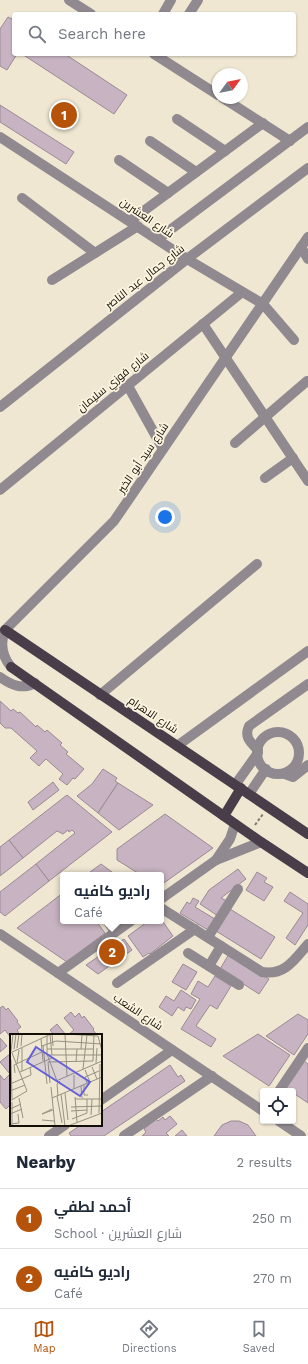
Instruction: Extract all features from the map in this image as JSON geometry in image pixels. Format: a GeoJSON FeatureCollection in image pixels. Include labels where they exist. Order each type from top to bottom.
{"type":"FeatureCollection","features":[{"type":"Feature","properties":{"kind":"main road","name":"شارع الاهرام"},"geometry":{"type":"LineString","coordinates":[[5,630],[308,834]]}},
{"type":"Feature","properties":{"kind":"main road"},"geometry":{"type":"LineString","coordinates":[[11,667],[235,824],[308,873]]}},
{"type":"Feature","properties":{"kind":"main road"},"geometry":{"type":"LineString","coordinates":[[224,816],[242,789]]}},
{"type":"Feature","properties":{"kind":"street"},"geometry":{"type":"LineString","coordinates":[[69,0],[88,12]]}},
{"type":"Feature","properties":{"kind":"street"},"geometry":{"type":"LineString","coordinates":[[165,12],[171,0]]}},
{"type":"Feature","properties":{"kind":"street"},"geometry":{"type":"LineString","coordinates":[[190,12],[198,0]]}},
{"type":"Feature","properties":{"kind":"street"},"geometry":{"type":"LineString","coordinates":[[158,56],[212,91]]}},
{"type":"Feature","properties":{"kind":"street"},"geometry":{"type":"LineString","coordinates":[[233,104],[290,141]]}},
{"type":"Feature","properties":{"kind":"street"},"geometry":{"type":"LineString","coordinates":[[177,118],[225,151]]}},
{"type":"Feature","properties":{"kind":"street"},"geometry":{"type":"LineString","coordinates":[[52,280],[95,253],[134,223],[168,193],[263,123]]}},
{"type":"Feature","properties":{"kind":"street"},"geometry":{"type":"LineString","coordinates":[[158,239],[308,127]]}},
{"type":"Feature","properties":{"kind":"street","name":"شارع العشرين"},"geometry":{"type":"LineString","coordinates":[[0,137],[187,259],[241,293],[263,304],[294,340]]}},
{"type":"Feature","properties":{"kind":"street"},"geometry":{"type":"LineString","coordinates":[[150,141],[196,172]]}},
{"type":"Feature","properties":{"kind":"street"},"geometry":{"type":"LineString","coordinates":[[119,160],[168,193]]}},
{"type":"Feature","properties":{"kind":"street","name":"شارع جمال عبد الناصر"},"geometry":{"type":"LineString","coordinates":[[0,406],[187,259],[308,168]]}},
{"type":"Feature","properties":{"kind":"street"},"geometry":{"type":"LineString","coordinates":[[22,198],[95,253]]}},
{"type":"Feature","properties":{"kind":"street","name":"شارع سيد أبو الخير"},"geometry":{"type":"LineString","coordinates":[[5,630],[114,521],[308,237]]}},
{"type":"Feature","properties":{"kind":"street"},"geometry":{"type":"LineString","coordinates":[[301,247],[308,259]]}},
{"type":"Feature","properties":{"kind":"street","name":"شارع فوزي سليمان"},"geometry":{"type":"LineString","coordinates":[[0,490],[241,293]]}},
{"type":"Feature","properties":{"kind":"street"},"geometry":{"type":"LineString","coordinates":[[203,324],[308,481]]}},
{"type":"Feature","properties":{"kind":"street"},"geometry":{"type":"LineString","coordinates":[[235,443],[307,381]]}},
{"type":"Feature","properties":{"kind":"street"},"geometry":{"type":"LineString","coordinates":[[128,386],[163,449]]}},
{"type":"Feature","properties":{"kind":"street"},"geometry":{"type":"LineString","coordinates":[[265,478],[293,458]]}},
{"type":"Feature","properties":{"kind":"street"},"geometry":{"type":"LineString","coordinates":[[100,695],[257,564]]}},
{"type":"Feature","properties":{"kind":"street"},"geometry":{"type":"LineString","coordinates":[[5,630],[2,639],[3,651],[11,667]]}},
{"type":"Feature","properties":{"kind":"street"},"geometry":{"type":"LineString","coordinates":[[177,746],[308,651]]}},
{"type":"Feature","properties":{"kind":"street"},"geometry":{"type":"LineString","coordinates":[[0,677],[16,686],[29,686],[35,683]]}},
{"type":"Feature","properties":{"kind":"street"},"geometry":{"type":"LineString","coordinates":[[242,789],[258,752],[263,739],[273,733],[279,732],[290,736],[298,745],[299,757],[294,767],[284,773],[274,774],[266,769],[260,762],[258,752],[248,739],[246,732],[248,726],[308,684]]}},
{"type":"Feature","properties":{"kind":"street"},"geometry":{"type":"LineString","coordinates":[[284,773],[293,777],[308,765]]}},
{"type":"Feature","properties":{"kind":"street"},"geometry":{"type":"LineString","coordinates":[[242,789],[266,769]]}},
{"type":"Feature","properties":{"kind":"street"},"geometry":{"type":"LineString","coordinates":[[216,860],[230,839],[235,824]]}},
{"type":"Feature","properties":{"kind":"street"},"geometry":{"type":"LineString","coordinates":[[164,897],[216,860],[261,842]]}},
{"type":"Feature","properties":{"kind":"street"},"geometry":{"type":"LineString","coordinates":[[208,937],[238,889]]}},
{"type":"Feature","properties":{"kind":"street"},"geometry":{"type":"LineString","coordinates":[[164,910],[262,972],[268,973],[281,971],[286,968],[308,944]]}},
{"type":"Feature","properties":{"kind":"street"},"geometry":{"type":"LineString","coordinates":[[58,973],[126,924]]}},
{"type":"Feature","properties":{"kind":"street"},"geometry":{"type":"LineString","coordinates":[[117,983],[195,930]]}},
{"type":"Feature","properties":{"kind":"street","name":"شارع الشعب"},"geometry":{"type":"LineString","coordinates":[[0,934],[260,1108]]}},
{"type":"Feature","properties":{"kind":"street"},"geometry":{"type":"LineString","coordinates":[[209,966],[221,946]]}},
{"type":"Feature","properties":{"kind":"street"},"geometry":{"type":"LineString","coordinates":[[188,953],[239,985]]}},
{"type":"Feature","properties":{"kind":"street"},"geometry":{"type":"LineString","coordinates":[[281,1088],[308,1048]]}},
{"type":"Feature","properties":{"kind":"street"},"geometry":{"type":"LineString","coordinates":[[102,1099],[172,1050]]}},
{"type":"Feature","properties":{"kind":"street"},"geometry":{"type":"LineString","coordinates":[[124,1136],[212,1076]]}},
{"type":"Feature","properties":{"kind":"street"},"geometry":{"type":"LineString","coordinates":[[283,1124],[301,1136]]}},
{"type":"Feature","properties":{"kind":"street"},"geometry":{"type":"LineString","coordinates":[[49,1136],[64,1126]]}},
{"type":"Feature","properties":{"kind":"path"},"geometry":{"type":"LineString","coordinates":[[250,834],[268,806]]}},
{"type":"Feature","properties":{"kind":"building"},"geometry":{"type":"Polygon","coordinates":[[[8,17],[12,19],[12,56],[16,56],[7,70],[0,66],[0,29],[8,17]]]}},
{"type":"Feature","properties":{"kind":"building"},"geometry":{"type":"Polygon","coordinates":[[[25,56],[68,56],[127,95],[114,114],[25,56]]]}},
{"type":"Feature","properties":{"kind":"building"},"geometry":{"type":"Polygon","coordinates":[[[0,105],[74,152],[66,164],[0,122],[0,105]]]}},
{"type":"Feature","properties":{"kind":"building"},"geometry":{"type":"Polygon","coordinates":[[[0,701],[11,711],[13,709],[18,713],[20,712],[36,727],[37,725],[45,732],[47,730],[62,743],[60,745],[68,752],[66,754],[84,769],[75,779],[73,778],[67,785],[59,779],[63,774],[46,759],[39,766],[30,758],[37,751],[11,728],[5,728],[0,723],[0,701]]]}},
{"type":"Feature","properties":{"kind":"building"},"geometry":{"type":"Polygon","coordinates":[[[103,769],[117,778],[115,781],[118,783],[98,813],[77,796],[92,784],[103,769]]]}},
{"type":"Feature","properties":{"kind":"building"},"geometry":{"type":"Polygon","coordinates":[[[53,782],[59,790],[33,810],[28,802],[53,782]]]}},
{"type":"Feature","properties":{"kind":"building"},"geometry":{"type":"Polygon","coordinates":[[[118,783],[153,805],[119,830],[98,813],[118,783]]]}},
{"type":"Feature","properties":{"kind":"building"},"geometry":{"type":"Polygon","coordinates":[[[67,795],[112,832],[49,881],[36,864],[75,833],[72,830],[69,832],[68,830],[63,834],[57,831],[23,858],[9,840],[67,795]]]}},
{"type":"Feature","properties":{"kind":"building"},"geometry":{"type":"Polygon","coordinates":[[[165,814],[213,848],[164,883],[164,872],[136,872],[117,860],[117,849],[165,814]]]}},
{"type":"Feature","properties":{"kind":"building"},"geometry":{"type":"Polygon","coordinates":[[[9,840],[23,858],[0,876],[0,847],[9,840]]]}},
{"type":"Feature","properties":{"kind":"building"},"geometry":{"type":"Polygon","coordinates":[[[36,864],[49,881],[5,916],[0,912],[0,892],[36,864]]]}},
{"type":"Feature","properties":{"kind":"building"},"geometry":{"type":"Polygon","coordinates":[[[101,864],[112,872],[90,872],[101,864]]]}},
{"type":"Feature","properties":{"kind":"building"},"geometry":{"type":"Polygon","coordinates":[[[238,869],[246,879],[221,898],[227,901],[218,916],[200,904],[209,890],[238,869]]]}},
{"type":"Feature","properties":{"kind":"building"},"geometry":{"type":"Polygon","coordinates":[[[257,872],[267,878],[264,882],[273,887],[264,901],[246,890],[257,872]]]}},
{"type":"Feature","properties":{"kind":"building"},"geometry":{"type":"Polygon","coordinates":[[[290,892],[308,904],[308,925],[295,945],[286,938],[303,913],[284,901],[290,892]]]}},
{"type":"Feature","properties":{"kind":"building"},"geometry":{"type":"Polygon","coordinates":[[[60,895],[60,924],[98,924],[105,933],[67,962],[17,928],[60,895]]]}},
{"type":"Feature","properties":{"kind":"building"},"geometry":{"type":"Polygon","coordinates":[[[193,898],[199,901],[195,907],[215,919],[208,930],[180,913],[187,902],[190,904],[193,898]]]}},
{"type":"Feature","properties":{"kind":"building"},"geometry":{"type":"Polygon","coordinates":[[[230,909],[275,937],[261,959],[216,931],[230,909]]]}},
{"type":"Feature","properties":{"kind":"building"},"geometry":{"type":"Polygon","coordinates":[[[164,923],[173,936],[150,954],[149,953],[143,957],[128,936],[144,924],[164,923]]]}},
{"type":"Feature","properties":{"kind":"building"},"geometry":{"type":"Polygon","coordinates":[[[104,924],[118,924],[109,931],[104,924]]]}},
{"type":"Feature","properties":{"kind":"building"},"geometry":{"type":"Polygon","coordinates":[[[124,939],[132,950],[98,974],[86,965],[124,939]]]}},
{"type":"Feature","properties":{"kind":"building"},"geometry":{"type":"Polygon","coordinates":[[[229,954],[269,979],[259,994],[220,969],[229,954]]]}},
{"type":"Feature","properties":{"kind":"building"},"geometry":{"type":"Polygon","coordinates":[[[183,964],[197,972],[186,990],[172,982],[183,964]]]}},
{"type":"Feature","properties":{"kind":"building"},"geometry":{"type":"Polygon","coordinates":[[[215,976],[231,986],[217,1009],[210,1005],[196,1026],[216,1039],[211,1047],[181,1029],[200,999],[191,994],[198,981],[208,987],[215,976]]]}},
{"type":"Feature","properties":{"kind":"building"},"geometry":{"type":"Polygon","coordinates":[[[181,990],[196,1000],[191,1009],[186,1007],[184,1011],[178,1007],[172,1016],[159,1007],[166,996],[174,1001],[181,990]]]}},
{"type":"Feature","properties":{"kind":"building"},"geometry":{"type":"Polygon","coordinates":[[[3,1006],[6,1010],[8,1008],[18,1021],[17,1022],[21,1027],[17,1030],[19,1034],[10,1034],[10,1037],[5,1030],[0,1034],[0,1008],[3,1006]]]}},
{"type":"Feature","properties":{"kind":"building"},"geometry":{"type":"Polygon","coordinates":[[[71,1012],[75,1017],[79,1013],[82,1018],[84,1016],[96,1034],[69,1034],[74,1030],[64,1018],[71,1012]]]}},
{"type":"Feature","properties":{"kind":"building"},"geometry":{"type":"Polygon","coordinates":[[[298,1014],[308,1020],[308,1034],[294,1055],[266,1036],[298,1014]]]}},
{"type":"Feature","properties":{"kind":"building"},"geometry":{"type":"Polygon","coordinates":[[[57,1024],[65,1034],[53,1034],[50,1030],[57,1024]]]}},
{"type":"Feature","properties":{"kind":"building"},"geometry":{"type":"Polygon","coordinates":[[[258,1034],[290,1055],[269,1086],[223,1056],[258,1034]]]}},
{"type":"Feature","properties":{"kind":"building"},"geometry":{"type":"Polygon","coordinates":[[[0,1038],[7,1046],[0,1052],[0,1038]]]}},
{"type":"Feature","properties":{"kind":"building"},"geometry":{"type":"Polygon","coordinates":[[[10,1054],[10,1074],[0,1062],[10,1054]]]}},
{"type":"Feature","properties":{"kind":"building"},"geometry":{"type":"Polygon","coordinates":[[[304,1061],[308,1064],[308,1103],[296,1095],[296,1088],[286,1088],[304,1061]]]}},
{"type":"Feature","properties":{"kind":"building"},"geometry":{"type":"Polygon","coordinates":[[[170,1065],[178,1077],[181,1075],[185,1081],[104,1136],[71,1136],[69,1133],[80,1126],[102,1126],[102,1111],[170,1065]]]}},
{"type":"Feature","properties":{"kind":"building"},"geometry":{"type":"Polygon","coordinates":[[[10,1074],[10,1105],[6,1109],[0,1102],[0,1075],[4,1080],[10,1074]]]}},
{"type":"Feature","properties":{"kind":"building"},"geometry":{"type":"Polygon","coordinates":[[[170,1116],[177,1124],[166,1133],[169,1136],[142,1136],[146,1132],[144,1129],[156,1119],[158,1121],[163,1117],[165,1120],[170,1116]]]}},
{"type":"Feature","properties":{"kind":"building"},"geometry":{"type":"Polygon","coordinates":[[[231,1121],[239,1121],[248,1125],[256,1136],[214,1136],[222,1125],[231,1121]]]}},
{"type":"Feature","properties":{"kind":"building"},"geometry":{"type":"Polygon","coordinates":[[[182,1130],[187,1136],[175,1136],[182,1130]]]}},
{"type":"Feature","properties":{"kind":"place","name":"أحمد لطفي"},"geometry":{"type":"Point","coordinates":[64,115]}},
{"type":"Feature","properties":{"kind":"place","name":"راديو كافيه"},"geometry":{"type":"Point","coordinates":[112,952]}}]}
